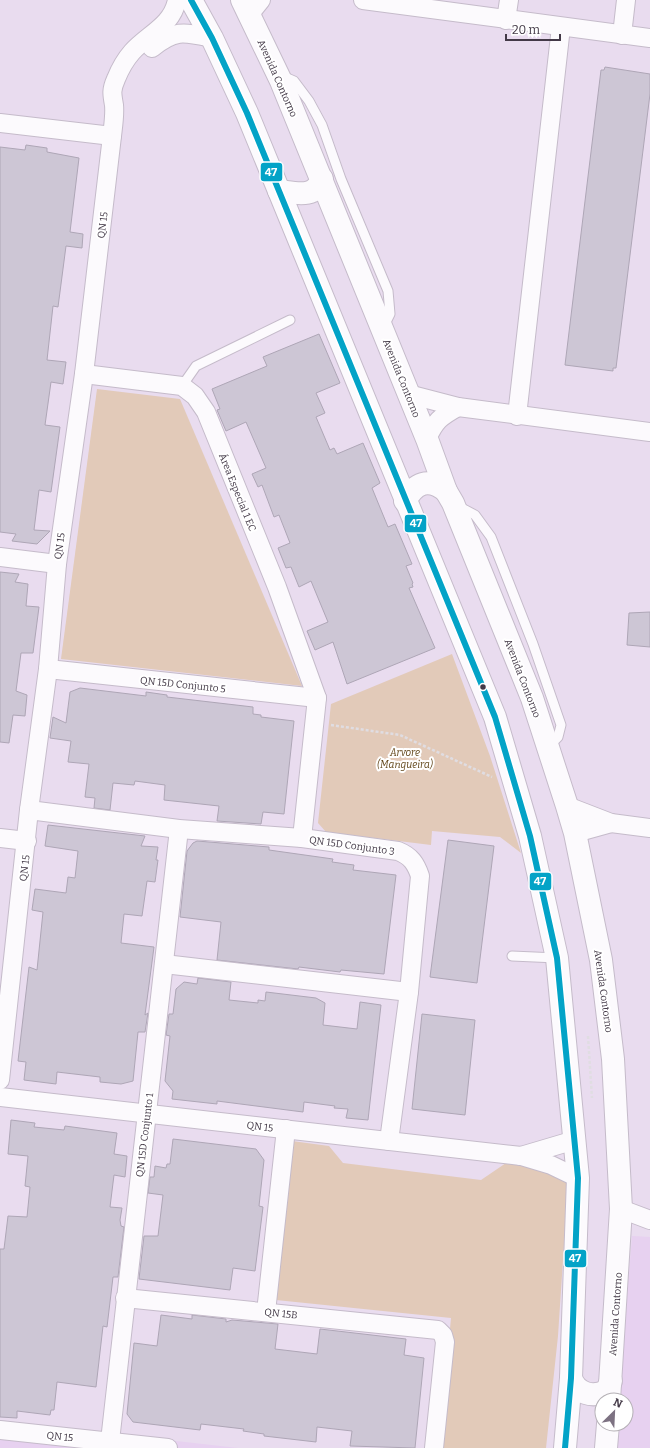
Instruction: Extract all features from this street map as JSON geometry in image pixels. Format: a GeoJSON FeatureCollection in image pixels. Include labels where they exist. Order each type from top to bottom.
{"type":"FeatureCollection","features":[{"type":"Feature","properties":{"kind":"main road"},"geometry":{"type":"LineString","coordinates":[[191,0],[212,38],[247,113],[405,502],[495,717],[530,836],[557,958],[578,1178],[571,1378],[565,1448]]}},
{"type":"Feature","properties":{"kind":"main road","name":"Avenida Contorno"},"geometry":{"type":"LineString","coordinates":[[251,6],[449,497],[532,698],[575,833],[601,960],[613,1059],[621,1220],[610,1390]]}},
{"type":"Feature","properties":{"kind":"main road"},"geometry":{"type":"LineString","coordinates":[[279,191],[308,193],[319,186],[322,179]]}},
{"type":"Feature","properties":{"kind":"main road"},"geometry":{"type":"LineString","coordinates":[[405,502],[414,488],[424,484],[435,484],[449,497]]}},
{"type":"Feature","properties":{"kind":"main road"},"geometry":{"type":"LineString","coordinates":[[571,1378],[573,1385],[580,1391],[595,1395],[610,1390]]}},
{"type":"Feature","properties":{"kind":"main road"},"geometry":{"type":"LineString","coordinates":[[606,1448],[607,1432]]}},
{"type":"Feature","properties":{"kind":"street","name":"QN 15"},"geometry":{"type":"LineString","coordinates":[[0,1080],[5,987],[27,841],[48,670],[57,564],[84,374],[112,136],[114,105],[111,93],[124,63],[133,52],[168,22],[174,13],[177,0]]}},
{"type":"Feature","properties":{"kind":"street"},"geometry":{"type":"LineString","coordinates":[[363,0],[650,38]]}},
{"type":"Feature","properties":{"kind":"street"},"geometry":{"type":"LineString","coordinates":[[506,20],[509,0]]}},
{"type":"Feature","properties":{"kind":"street"},"geometry":{"type":"LineString","coordinates":[[622,35],[626,0]]}},
{"type":"Feature","properties":{"kind":"street"},"geometry":{"type":"LineString","coordinates":[[517,416],[561,27]]}},
{"type":"Feature","properties":{"kind":"street","name":"QN 15"},"geometry":{"type":"LineString","coordinates":[[114,105],[132,70],[143,55],[163,39],[178,32],[212,38]]}},
{"type":"Feature","properties":{"kind":"street"},"geometry":{"type":"LineString","coordinates":[[0,123],[112,136]]}},
{"type":"Feature","properties":{"kind":"street"},"geometry":{"type":"LineString","coordinates":[[84,374],[182,386]]}},
{"type":"Feature","properties":{"kind":"street","name":"Área Especial 1 EC"},"geometry":{"type":"LineString","coordinates":[[182,386],[195,396],[206,412],[277,587],[317,698]]}},
{"type":"Feature","properties":{"kind":"street"},"geometry":{"type":"LineString","coordinates":[[408,394],[458,407],[517,416],[650,432]]}},
{"type":"Feature","properties":{"kind":"street"},"geometry":{"type":"LineString","coordinates":[[426,439],[433,425],[440,416],[458,407]]}},
{"type":"Feature","properties":{"kind":"street"},"geometry":{"type":"LineString","coordinates":[[0,557],[57,564]]}},
{"type":"Feature","properties":{"kind":"street","name":"QN 15D Conjunto 5"},"geometry":{"type":"LineString","coordinates":[[48,670],[317,698]]}},
{"type":"Feature","properties":{"kind":"street"},"geometry":{"type":"LineString","coordinates":[[302,838],[317,698]]}},
{"type":"Feature","properties":{"kind":"street"},"geometry":{"type":"LineString","coordinates":[[567,806],[611,823],[650,828]]}},
{"type":"Feature","properties":{"kind":"street","name":"QN 15D Conjunto 3"},"geometry":{"type":"LineString","coordinates":[[30,810],[179,829],[302,838],[398,851],[406,854],[412,859],[420,876],[409,992],[389,1141]]}},
{"type":"Feature","properties":{"kind":"street"},"geometry":{"type":"LineString","coordinates":[[575,833],[611,823]]}},
{"type":"Feature","properties":{"kind":"street","name":"QN 15D Conjunto 1"},"geometry":{"type":"LineString","coordinates":[[110,1441],[179,829]]}},
{"type":"Feature","properties":{"kind":"street"},"geometry":{"type":"LineString","coordinates":[[0,838],[27,841]]}},
{"type":"Feature","properties":{"kind":"street"},"geometry":{"type":"LineString","coordinates":[[164,964],[409,992]]}},
{"type":"Feature","properties":{"kind":"street","name":"QN 15"},"geometry":{"type":"LineString","coordinates":[[0,1097],[520,1156],[551,1165],[578,1178]]}},
{"type":"Feature","properties":{"kind":"street"},"geometry":{"type":"LineString","coordinates":[[266,1312],[286,1129]]}},
{"type":"Feature","properties":{"kind":"street","name":"QN 15"},"geometry":{"type":"LineString","coordinates":[[520,1156],[575,1140]]}},
{"type":"Feature","properties":{"kind":"street"},"geometry":{"type":"LineString","coordinates":[[621,1220],[650,1220]]}},
{"type":"Feature","properties":{"kind":"street"},"geometry":{"type":"LineString","coordinates":[[621,1220],[650,1224]]}},
{"type":"Feature","properties":{"kind":"street","name":"QN 15B"},"geometry":{"type":"LineString","coordinates":[[125,1298],[438,1330],[444,1335],[445,1342],[434,1448]]}},
{"type":"Feature","properties":{"kind":"street","name":"QN 15"},"geometry":{"type":"LineString","coordinates":[[0,1430],[168,1448]]}},
{"type":"Feature","properties":{"kind":"lane"},"geometry":{"type":"LineString","coordinates":[[281,81],[288,78],[294,81],[309,101],[322,125],[341,179],[388,291],[390,314],[382,329]]}},
{"type":"Feature","properties":{"kind":"lane"},"geometry":{"type":"LineString","coordinates":[[182,386],[196,366],[290,320]]}},
{"type":"Feature","properties":{"kind":"lane"},"geometry":{"type":"LineString","coordinates":[[512,956],[557,958]]}},
{"type":"Feature","properties":{"kind":"path"},"geometry":{"type":"LineString","coordinates":[[314,723],[400,735],[496,778],[513,780]]}},
{"type":"Feature","properties":{"kind":"shaded area"},"geometry":{"type":"Polygon","coordinates":[[[632,1236],[650,1237],[650,1448],[616,1448],[617,1432],[634,1432],[634,1392],[620,1392],[632,1236]]]}},
{"type":"Feature","properties":{"kind":"shaded area"},"geometry":{"type":"Polygon","coordinates":[[[0,1421],[238,1448],[0,1448],[0,1421]]]}},
{"type":"Feature","properties":{"kind":"green space"},"geometry":{"type":"Polygon","coordinates":[[[97,389],[180,399],[302,686],[61,659],[97,389]]]}},
{"type":"Feature","properties":{"kind":"green space","name":"Arvore (Mangueira)"},"geometry":{"type":"Polygon","coordinates":[[[452,654],[490,756],[521,853],[500,837],[432,831],[431,845],[326,832],[318,823],[331,704],[452,654]]]}},
{"type":"Feature","properties":{"kind":"green space"},"geometry":{"type":"Polygon","coordinates":[[[292,1141],[329,1146],[343,1163],[481,1180],[506,1163],[550,1170],[568,1184],[558,1336],[546,1448],[439,1448],[451,1318],[276,1300],[292,1141]]]}},
{"type":"Feature","properties":{"kind":"building"},"geometry":{"type":"Polygon","coordinates":[[[605,67],[650,74],[650,94],[616,368],[613,368],[613,371],[565,365],[601,70],[604,70],[605,67]]]}},
{"type":"Feature","properties":{"kind":"building"},"geometry":{"type":"Polygon","coordinates":[[[26,145],[47,148],[47,152],[79,158],[70,232],[83,234],[82,248],[66,246],[58,307],[53,306],[47,360],[66,362],[63,384],[51,382],[45,425],[60,427],[51,492],[39,490],[34,530],[50,531],[37,544],[12,541],[16,534],[0,532],[0,147],[25,150],[26,145]]]}},
{"type":"Feature","properties":{"kind":"building"},"geometry":{"type":"Polygon","coordinates":[[[319,334],[340,383],[316,393],[325,413],[316,417],[330,450],[334,448],[337,454],[363,443],[380,483],[372,488],[388,527],[395,524],[412,564],[406,566],[413,583],[413,587],[409,588],[435,648],[347,684],[333,642],[315,650],[307,631],[328,622],[311,581],[299,587],[291,567],[286,568],[278,548],[290,543],[279,515],[274,517],[262,485],[258,487],[252,474],[266,468],[246,422],[226,431],[217,410],[220,409],[212,389],[267,366],[263,357],[319,334]]]}},
{"type":"Feature","properties":{"kind":"building"},"geometry":{"type":"Polygon","coordinates":[[[0,572],[19,574],[15,582],[28,584],[26,606],[39,607],[33,653],[21,653],[16,691],[27,695],[25,716],[13,715],[9,743],[0,742],[0,572]]]}},
{"type":"Feature","properties":{"kind":"building"},"geometry":{"type":"Polygon","coordinates":[[[650,612],[650,647],[627,645],[629,613],[650,612]]]}},
{"type":"Feature","properties":{"kind":"building"},"geometry":{"type":"Polygon","coordinates":[[[80,688],[146,696],[146,692],[167,695],[167,697],[253,707],[253,714],[261,715],[261,717],[294,721],[284,814],[263,812],[261,824],[217,821],[219,806],[164,800],[165,785],[135,781],[134,785],[113,783],[110,810],[94,808],[95,798],[85,797],[89,764],[68,762],[71,741],[50,738],[53,717],[66,723],[70,692],[80,688]]]}},
{"type":"Feature","properties":{"kind":"building"},"geometry":{"type":"Polygon","coordinates":[[[48,825],[145,836],[141,846],[158,847],[155,882],[147,881],[142,916],[124,914],[121,943],[154,947],[145,1015],[148,1013],[145,1032],[138,1032],[133,1081],[121,1084],[100,1082],[100,1077],[57,1072],[56,1084],[24,1080],[26,1062],[18,1061],[29,967],[37,970],[43,912],[32,910],[35,889],[66,893],[68,877],[75,878],[78,851],[45,846],[48,825]]]}},
{"type":"Feature","properties":{"kind":"building"},"geometry":{"type":"Polygon","coordinates":[[[448,840],[494,846],[477,983],[430,977],[448,840]]]}},
{"type":"Feature","properties":{"kind":"building"},"geometry":{"type":"Polygon","coordinates":[[[197,841],[269,847],[269,850],[333,859],[332,862],[354,865],[353,870],[396,875],[384,974],[341,970],[340,972],[299,967],[298,969],[217,960],[221,922],[180,917],[187,851],[193,843],[197,841]]]}},
{"type":"Feature","properties":{"kind":"building"},"geometry":{"type":"Polygon","coordinates":[[[198,978],[231,982],[229,1000],[258,1003],[258,1000],[265,1001],[266,992],[316,998],[325,1003],[323,1025],[357,1029],[360,1002],[381,1005],[368,1120],[346,1118],[348,1109],[334,1108],[335,1106],[304,1102],[303,1112],[217,1101],[217,1104],[172,1099],[173,1091],[165,1081],[170,1036],[166,1035],[169,1014],[173,1014],[176,989],[184,982],[197,984],[198,978]]]}},
{"type":"Feature","properties":{"kind":"building"},"geometry":{"type":"Polygon","coordinates":[[[422,1014],[475,1020],[465,1115],[412,1109],[422,1014]]]}},
{"type":"Feature","properties":{"kind":"building"},"geometry":{"type":"Polygon","coordinates":[[[11,1120],[35,1123],[34,1127],[64,1130],[65,1126],[117,1133],[114,1154],[127,1156],[125,1177],[114,1175],[110,1207],[122,1208],[120,1220],[121,1226],[124,1227],[118,1277],[113,1277],[107,1327],[103,1326],[96,1387],[57,1382],[54,1410],[51,1410],[50,1415],[17,1411],[17,1418],[0,1417],[0,1249],[4,1249],[8,1216],[27,1217],[30,1187],[25,1186],[28,1156],[8,1154],[11,1120]]]}},
{"type":"Feature","properties":{"kind":"building"},"geometry":{"type":"Polygon","coordinates":[[[173,1139],[256,1149],[264,1160],[259,1206],[263,1207],[255,1271],[233,1268],[230,1290],[139,1279],[144,1236],[158,1236],[163,1195],[148,1193],[150,1177],[154,1177],[155,1166],[166,1168],[167,1164],[170,1164],[173,1139]]]}},
{"type":"Feature","properties":{"kind":"building"},"geometry":{"type":"Polygon","coordinates":[[[161,1315],[192,1319],[192,1315],[226,1319],[226,1322],[232,1320],[278,1324],[275,1349],[317,1354],[320,1329],[406,1339],[404,1355],[424,1358],[415,1448],[350,1446],[352,1431],[317,1427],[316,1442],[264,1436],[264,1434],[243,1431],[244,1429],[201,1424],[200,1430],[133,1422],[127,1414],[134,1343],[157,1346],[161,1315]]]}},
{"type":"Feature","properties":{"kind":"transit line","name":"47"},"geometry":{"type":"LineString","coordinates":[[191,0],[212,38],[247,113],[495,717],[530,836],[557,958],[578,1178],[571,1378],[565,1448]]}}]}
